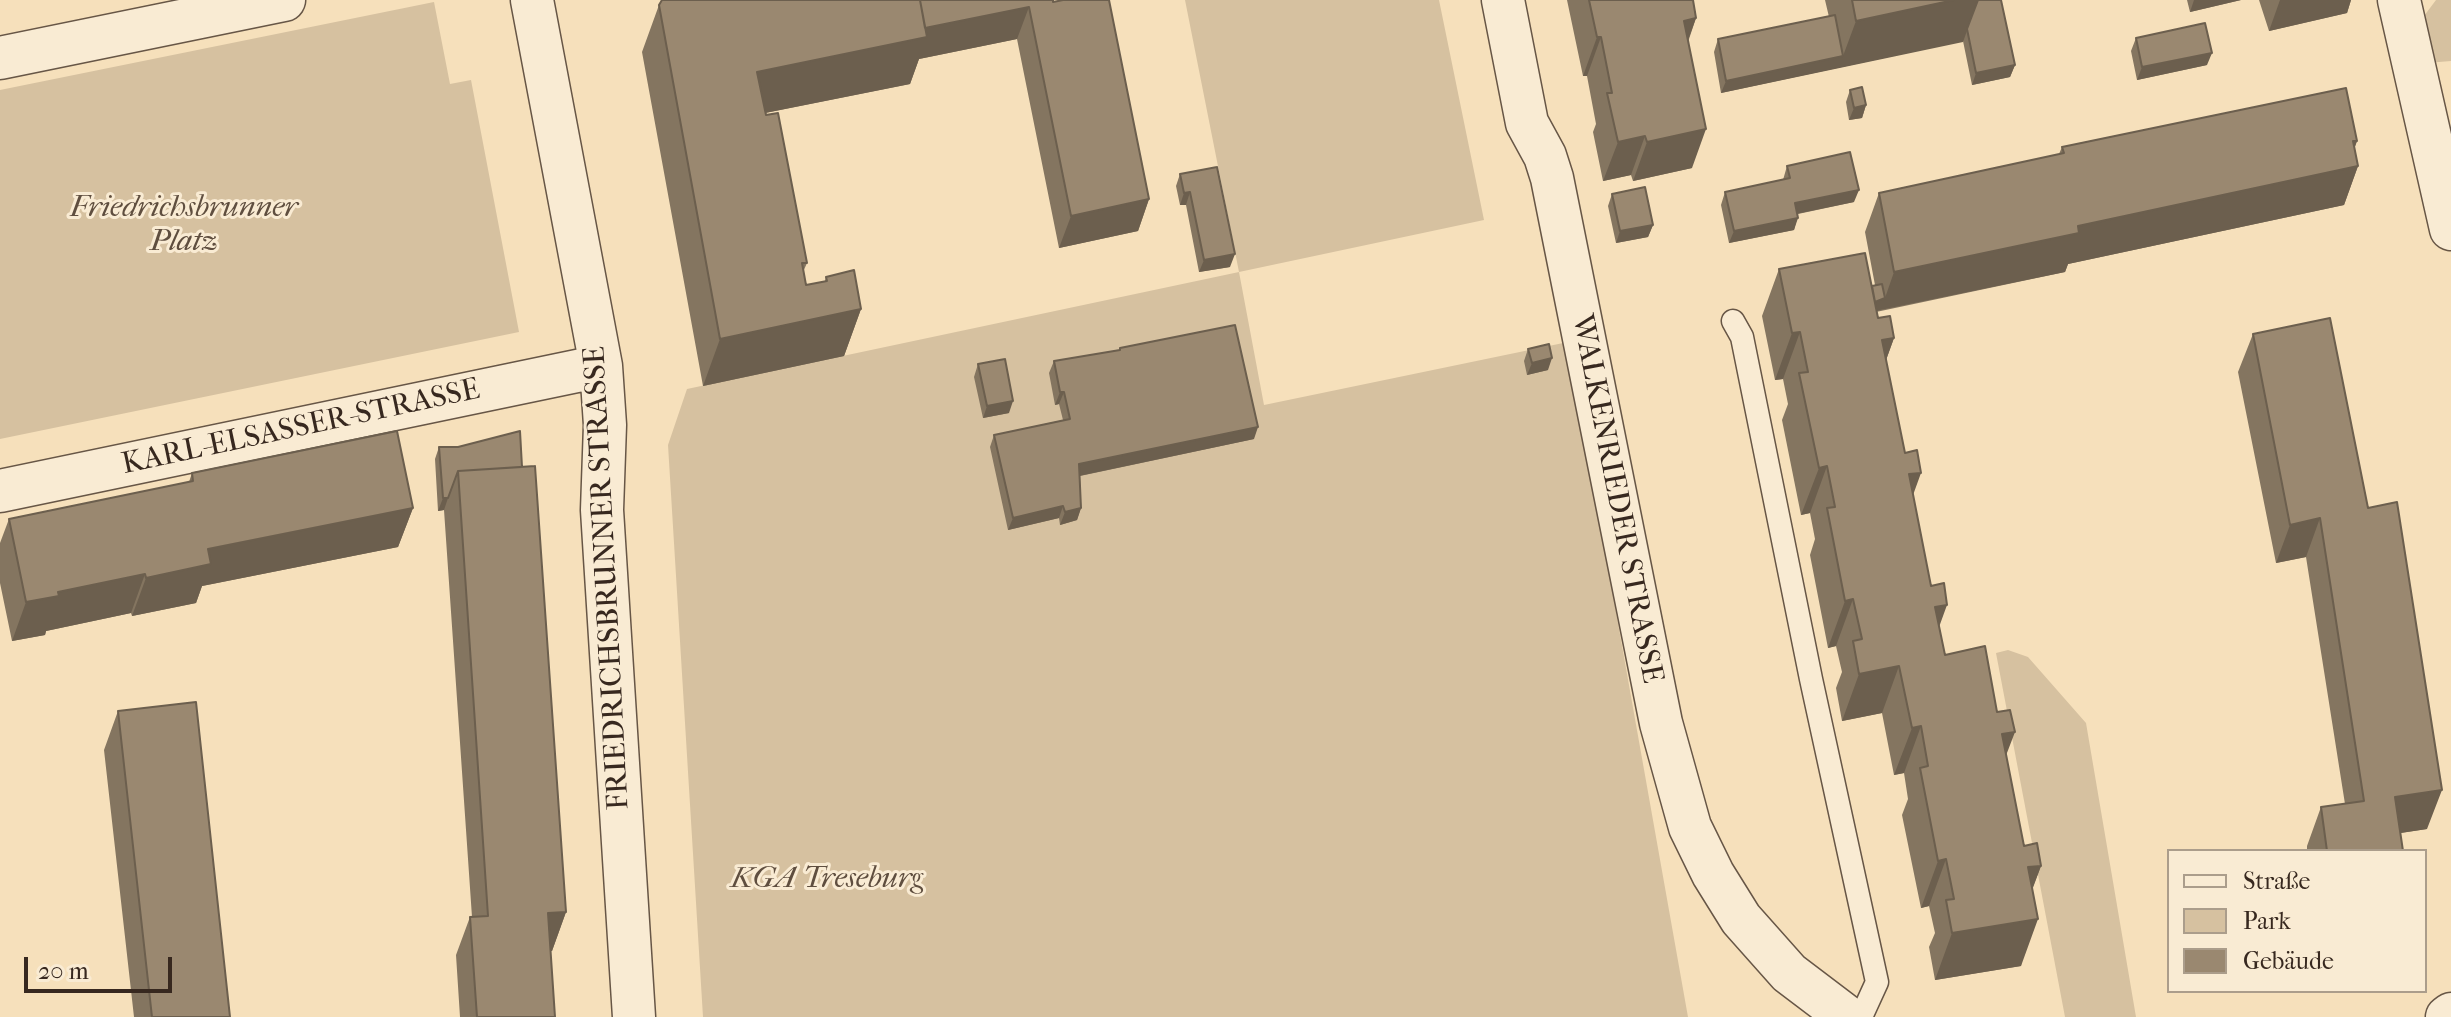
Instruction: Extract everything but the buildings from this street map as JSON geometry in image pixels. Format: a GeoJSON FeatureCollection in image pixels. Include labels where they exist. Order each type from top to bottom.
{"type":"FeatureCollection","features":[{"type":"Feature","properties":{"kind":"street"},"geometry":{"type":"LineString","coordinates":[[0,58],[284,0]]}},
{"type":"Feature","properties":{"kind":"street","name":"FRIEDRICHSBRUNNER STRASSE"},"geometry":{"type":"LineString","coordinates":[[532,0],[601,366],[605,425],[602,510],[634,1017]]}},
{"type":"Feature","properties":{"kind":"street","name":"WALKENRIEDER STRASSE"},"geometry":{"type":"LineString","coordinates":[[1503,0],[1527,123],[1545,156],[1552,178],[1661,723],[1690,827],[1713,874],[1741,919],[1789,973],[1847,1017]]}},
{"type":"Feature","properties":{"kind":"street"},"geometry":{"type":"LineString","coordinates":[[2399,0],[2451,229]]}},
{"type":"Feature","properties":{"kind":"street","name":"KARL-ELSASSER-STRASSE"},"geometry":{"type":"LineString","coordinates":[[0,491],[601,366]]}},
{"type":"Feature","properties":{"kind":"lane"},"geometry":{"type":"LineString","coordinates":[[1733,321],[1742,337],[1811,679],[1877,982],[1861,1017]]}},
{"type":"Feature","properties":{"kind":"green space"},"geometry":{"type":"Polygon","coordinates":[[[1185,0],[1439,0],[1484,220],[1239,272],[1185,0]]]}},
{"type":"Feature","properties":{"kind":"green space"},"geometry":{"type":"Polygon","coordinates":[[[2436,0],[2451,0],[2451,61],[2427,63],[2421,20],[2436,0]]]}},
{"type":"Feature","properties":{"kind":"green space","name":"Friedrichsbrunner Platz"},"geometry":{"type":"Polygon","coordinates":[[[434,2],[450,84],[471,80],[519,332],[0,439],[0,90],[434,2]]]}},
{"type":"Feature","properties":{"kind":"green space","name":"KGA Treseburg"},"geometry":{"type":"Polygon","coordinates":[[[1239,272],[1264,405],[1568,342],[1688,1017],[703,1017],[668,445],[687,389],[1239,272]]]}},
{"type":"Feature","properties":{"kind":"green space"},"geometry":{"type":"Polygon","coordinates":[[[2008,650],[2028,657],[2086,723],[2136,1017],[2065,1017],[1996,653],[2008,650]]]}}]}
